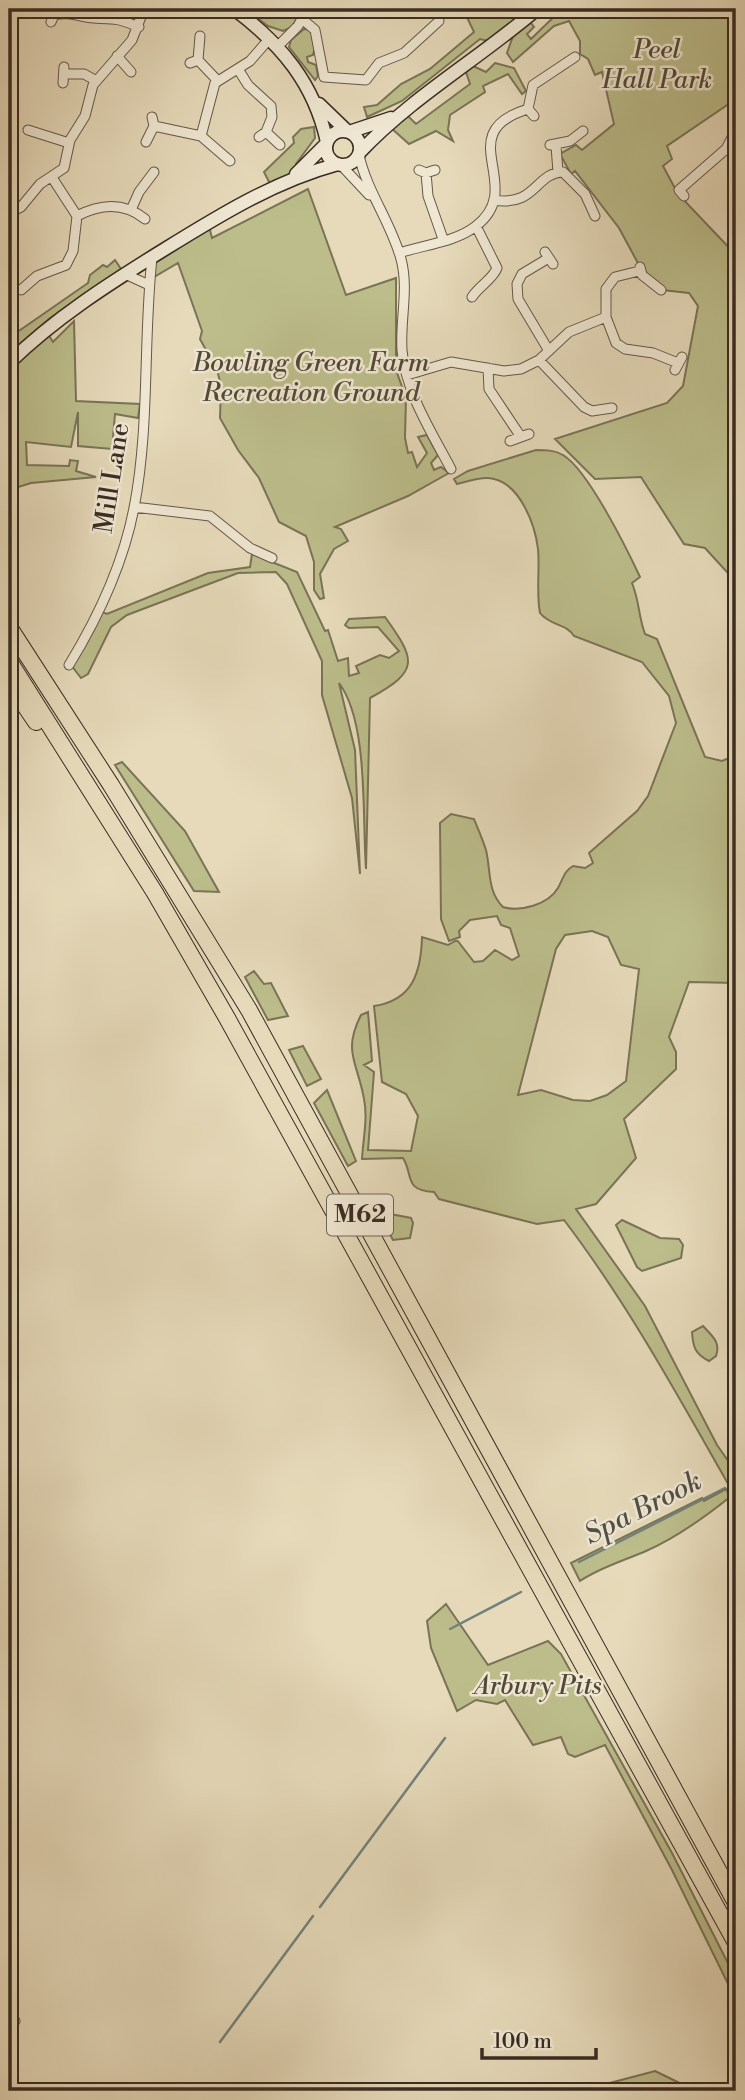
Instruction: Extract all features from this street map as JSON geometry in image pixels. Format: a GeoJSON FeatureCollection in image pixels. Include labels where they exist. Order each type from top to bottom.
{"type":"FeatureCollection","features":[{"type":"Feature","properties":{"kind":"highway","name":"M62"},"geometry":{"type":"LineString","coordinates":[[9,627],[111,785],[249,1010],[736,1903]]}},
{"type":"Feature","properties":{"kind":"highway","name":"M62"},"geometry":{"type":"LineString","coordinates":[[9,661],[129,849],[227,1018],[736,1943]]}},
{"type":"Feature","properties":{"kind":"highway"},"geometry":{"type":"LineString","coordinates":[[9,681],[227,1018]]}},
{"type":"Feature","properties":{"kind":"highway"},"geometry":{"type":"LineString","coordinates":[[690,1816],[736,1893]]}},
{"type":"Feature","properties":{"kind":"highway"},"geometry":{"type":"LineString","coordinates":[[673,1828],[736,1955]]}},
{"type":"Feature","properties":{"kind":"street"},"geometry":{"type":"LineString","coordinates":[[9,213],[21,207],[40,184],[53,179],[66,165],[69,144],[85,116],[95,80],[117,57],[139,27],[144,9]]}},
{"type":"Feature","properties":{"kind":"street"},"geometry":{"type":"LineString","coordinates":[[233,9],[274,42],[314,99],[357,138],[374,202],[399,253],[405,282],[402,338],[407,375],[449,465],[438,466]]}},
{"type":"Feature","properties":{"kind":"street"},"geometry":{"type":"LineString","coordinates":[[201,136],[218,80],[254,59],[302,19],[307,9]]}},
{"type":"Feature","properties":{"kind":"street"},"geometry":{"type":"LineString","coordinates":[[9,363],[64,316],[152,258],[291,179],[339,164],[349,164],[394,116],[469,64],[537,9]]}},
{"type":"Feature","properties":{"kind":"street"},"geometry":{"type":"LineString","coordinates":[[52,15],[67,12],[93,18],[117,18],[139,27]]}},
{"type":"Feature","properties":{"kind":"street"},"geometry":{"type":"LineString","coordinates":[[302,19],[315,28],[315,59],[321,74],[325,78],[361,81],[370,76],[379,62],[398,56],[439,21]]}},
{"type":"Feature","properties":{"kind":"street"},"geometry":{"type":"LineString","coordinates":[[200,36],[194,62],[218,80]]}},
{"type":"Feature","properties":{"kind":"street"},"geometry":{"type":"LineString","coordinates":[[404,38],[411,47]]}},
{"type":"Feature","properties":{"kind":"street"},"geometry":{"type":"LineString","coordinates":[[399,253],[476,226],[494,200],[497,183],[489,154],[491,136],[507,117],[531,113],[533,85],[577,56]]}},
{"type":"Feature","properties":{"kind":"street"},"geometry":{"type":"LineString","coordinates":[[117,57],[131,72]]}},
{"type":"Feature","properties":{"kind":"street"},"geometry":{"type":"LineString","coordinates":[[238,69],[248,85],[271,106],[272,117],[262,135],[280,145]]}},
{"type":"Feature","properties":{"kind":"street"},"geometry":{"type":"LineString","coordinates":[[64,75],[84,74],[95,80]]}},
{"type":"Feature","properties":{"kind":"street"},"geometry":{"type":"LineString","coordinates":[[314,99],[327,143],[327,153],[374,202]]}},
{"type":"Feature","properties":{"kind":"street"},"geometry":{"type":"LineString","coordinates":[[291,179],[333,134],[394,116]]}},
{"type":"Feature","properties":{"kind":"street"},"geometry":{"type":"LineString","coordinates":[[146,142],[153,121],[201,136],[230,161]]}},
{"type":"Feature","properties":{"kind":"street"},"geometry":{"type":"LineString","coordinates":[[26,129],[69,144]]}},
{"type":"Feature","properties":{"kind":"street"},"geometry":{"type":"LineString","coordinates":[[684,196],[679,190],[682,181],[726,149],[736,130]]}},
{"type":"Feature","properties":{"kind":"street"},"geometry":{"type":"LineString","coordinates":[[558,172],[553,145],[574,139],[583,131]]}},
{"type":"Feature","properties":{"kind":"street"},"geometry":{"type":"LineString","coordinates":[[427,171],[428,195],[443,239]]}},
{"type":"Feature","properties":{"kind":"street"},"geometry":{"type":"LineString","coordinates":[[131,209],[154,172]]}},
{"type":"Feature","properties":{"kind":"street"},"geometry":{"type":"LineString","coordinates":[[494,200],[520,199],[558,172],[567,174],[578,184],[595,217]]}},
{"type":"Feature","properties":{"kind":"street"},"geometry":{"type":"LineString","coordinates":[[136,174],[146,181]]}},
{"type":"Feature","properties":{"kind":"street"},"geometry":{"type":"LineString","coordinates":[[21,291],[37,276],[68,263],[76,242],[77,216],[53,179]]}},
{"type":"Feature","properties":{"kind":"street"},"geometry":{"type":"LineString","coordinates":[[77,216],[99,206],[131,209],[145,219]]}},
{"type":"Feature","properties":{"kind":"street"},"geometry":{"type":"LineString","coordinates":[[472,298],[480,285],[494,275],[497,268],[476,226]]}},
{"type":"Feature","properties":{"kind":"street","name":"Mill Lane"},"geometry":{"type":"LineString","coordinates":[[69,665],[110,589],[134,507],[144,427],[152,258]]}},
{"type":"Feature","properties":{"kind":"street"},"geometry":{"type":"LineString","coordinates":[[548,258],[522,274],[516,293],[520,305],[549,351]]}},
{"type":"Feature","properties":{"kind":"street"},"geometry":{"type":"LineString","coordinates":[[68,263],[77,272]]}},
{"type":"Feature","properties":{"kind":"street"},"geometry":{"type":"LineString","coordinates":[[661,290],[640,268],[620,275],[608,284],[604,300],[606,317],[613,339],[620,346],[653,353],[678,363]]}},
{"type":"Feature","properties":{"kind":"street"},"geometry":{"type":"LineString","coordinates":[[125,274],[149,285]]}},
{"type":"Feature","properties":{"kind":"street"},"geometry":{"type":"LineString","coordinates":[[407,375],[451,362],[512,371],[539,360],[569,332],[606,317]]}},
{"type":"Feature","properties":{"kind":"street"},"geometry":{"type":"LineString","coordinates":[[539,360],[584,407],[592,411],[612,408]]}},
{"type":"Feature","properties":{"kind":"street"},"geometry":{"type":"LineString","coordinates":[[488,368],[489,389],[525,436],[510,441]]}},
{"type":"Feature","properties":{"kind":"street"},"geometry":{"type":"LineString","coordinates":[[134,507],[210,516],[250,548],[272,558]]}},
{"type":"Feature","properties":{"kind":"green space"},"geometry":{"type":"Polygon","coordinates":[[[245,9],[302,9],[292,27],[283,31],[268,26],[245,9]]]}},
{"type":"Feature","properties":{"kind":"green space"},"geometry":{"type":"Polygon","coordinates":[[[463,9],[518,9],[515,20],[488,41],[480,39],[402,101],[367,117],[364,107],[377,105],[401,84],[430,69],[474,32],[463,9]]]}},
{"type":"Feature","properties":{"kind":"green space","name":"Peel Hall Park"},"geometry":{"type":"Polygon","coordinates":[[[562,9],[736,9],[736,99],[667,146],[672,159],[663,166],[678,194],[736,255],[736,582],[705,548],[684,544],[641,477],[595,479],[555,439],[667,403],[683,386],[698,306],[689,293],[662,290],[646,278],[619,228],[575,171],[571,174],[560,154],[576,145],[582,150],[614,124],[602,72],[595,75],[588,59],[580,54],[580,41],[569,21],[554,26],[513,62],[507,53],[513,36],[530,22],[534,27],[527,34],[531,39],[562,9]]]}},
{"type":"Feature","properties":{"kind":"green space"},"geometry":{"type":"Polygon","coordinates":[[[304,29],[311,30],[315,47],[313,55],[307,57],[308,62],[316,65],[318,76],[315,80],[289,47],[291,40],[304,29]]]}},
{"type":"Feature","properties":{"kind":"green space"},"geometry":{"type":"Polygon","coordinates":[[[495,63],[514,68],[526,91],[522,94],[508,74],[483,86],[485,92],[450,115],[448,130],[453,141],[436,131],[409,144],[390,127],[406,114],[416,124],[470,84],[466,72],[473,66],[486,72],[495,63]]]}},
{"type":"Feature","properties":{"kind":"green space"},"geometry":{"type":"Polygon","coordinates":[[[314,127],[315,138],[296,164],[298,170],[270,184],[264,172],[294,143],[293,137],[301,129],[314,127]]]}},
{"type":"Feature","properties":{"kind":"green space","name":"Bowling Green Farm Recreation Ground"},"geometry":{"type":"Polygon","coordinates":[[[308,189],[346,295],[396,278],[396,370],[406,398],[405,438],[408,453],[412,452],[417,467],[427,453],[418,437],[427,435],[438,455],[431,463],[434,470],[441,467],[449,473],[408,496],[335,527],[341,529],[348,541],[334,549],[320,574],[324,598],[320,599],[314,590],[314,562],[306,536],[279,522],[259,478],[238,450],[220,418],[221,385],[217,370],[200,339],[202,331],[178,263],[154,277],[146,270],[149,262],[209,226],[212,238],[308,189]]]}},
{"type":"Feature","properties":{"kind":"green space"},"geometry":{"type":"Polygon","coordinates":[[[115,260],[121,269],[50,318],[9,353],[9,330],[13,335],[88,283],[90,275],[103,265],[107,267],[115,260]]]}},
{"type":"Feature","properties":{"kind":"green space"},"geometry":{"type":"Polygon","coordinates":[[[74,321],[76,401],[140,404],[138,418],[115,414],[112,449],[78,446],[78,412],[71,447],[26,442],[27,465],[69,466],[70,460],[78,461],[76,471],[96,477],[31,483],[9,490],[9,367],[48,334],[53,342],[74,321]]]}},
{"type":"Feature","properties":{"kind":"green space"},"geometry":{"type":"Polygon","coordinates":[[[536,450],[557,452],[573,463],[606,511],[640,577],[632,583],[645,634],[657,639],[705,757],[722,761],[736,755],[736,983],[689,982],[669,1037],[676,1052],[676,1069],[624,1119],[636,1158],[596,1204],[576,1209],[645,1306],[717,1445],[736,1472],[736,1488],[731,1489],[610,1284],[564,1220],[537,1224],[439,1199],[434,1192],[424,1191],[413,1185],[403,1158],[362,1159],[365,1106],[352,1048],[355,1028],[361,1015],[368,1012],[372,1061],[364,1065],[374,1072],[368,1150],[411,1151],[418,1116],[406,1094],[382,1082],[374,1006],[398,998],[406,991],[417,973],[422,937],[448,945],[457,940],[474,962],[483,961],[495,950],[512,960],[519,956],[510,928],[501,925],[497,916],[470,920],[459,931],[460,937],[449,941],[441,919],[440,823],[451,814],[474,819],[486,850],[494,894],[503,907],[517,909],[541,903],[558,888],[570,868],[585,868],[593,863],[589,853],[637,811],[648,796],[676,723],[669,696],[642,662],[574,636],[540,613],[538,549],[534,528],[525,507],[511,489],[494,479],[480,478],[457,484],[454,479],[468,471],[536,450]],[[592,931],[565,935],[556,949],[518,1095],[541,1090],[573,1100],[590,1101],[607,1095],[626,1081],[639,969],[621,965],[608,937],[592,931]]]}},
{"type":"Feature","properties":{"kind":"green space"},"geometry":{"type":"Polygon","coordinates":[[[252,554],[297,572],[325,631],[328,630],[338,661],[348,658],[349,676],[359,673],[356,666],[380,655],[389,658],[399,651],[378,627],[349,628],[345,625],[349,619],[385,617],[407,654],[405,672],[386,689],[370,698],[366,869],[360,746],[349,700],[339,683],[355,750],[360,874],[352,798],[322,695],[322,661],[287,584],[276,572],[238,573],[127,615],[111,627],[88,674],[81,678],[71,665],[100,611],[107,614],[208,573],[250,567],[252,554]]]}},
{"type":"Feature","properties":{"kind":"green space"},"geometry":{"type":"Polygon","coordinates":[[[122,762],[185,831],[219,892],[194,891],[115,765],[122,762]]]}},
{"type":"Feature","properties":{"kind":"green space"},"geometry":{"type":"Polygon","coordinates":[[[254,971],[264,984],[271,983],[288,1016],[268,1020],[245,977],[254,971]]]}},
{"type":"Feature","properties":{"kind":"green space"},"geometry":{"type":"Polygon","coordinates":[[[303,1046],[321,1079],[307,1086],[289,1050],[303,1046]]]}},
{"type":"Feature","properties":{"kind":"green space"},"geometry":{"type":"Polygon","coordinates":[[[327,1090],[356,1161],[348,1166],[314,1103],[327,1090]]]}},
{"type":"Feature","properties":{"kind":"green space"},"geometry":{"type":"Polygon","coordinates":[[[385,1213],[411,1218],[413,1223],[410,1238],[393,1240],[380,1216],[385,1213]]]}},
{"type":"Feature","properties":{"kind":"green space"},"geometry":{"type":"Polygon","coordinates":[[[622,1220],[660,1238],[679,1239],[683,1245],[681,1258],[642,1271],[637,1267],[616,1225],[622,1220]]]}},
{"type":"Feature","properties":{"kind":"green space"},"geometry":{"type":"Polygon","coordinates":[[[703,1326],[715,1340],[717,1347],[716,1356],[709,1361],[698,1353],[693,1342],[692,1332],[703,1326]]]}},
{"type":"Feature","properties":{"kind":"green space"},"geometry":{"type":"Polygon","coordinates":[[[726,1489],[730,1497],[679,1533],[580,1581],[571,1563],[702,1498],[704,1501],[726,1489]]]}},
{"type":"Feature","properties":{"kind":"green space","name":"Arbury Pits"},"geometry":{"type":"Polygon","coordinates":[[[446,1604],[488,1665],[548,1641],[561,1654],[672,1853],[736,1979],[736,2000],[672,1870],[605,1745],[575,1757],[568,1754],[561,1737],[533,1745],[505,1700],[497,1704],[476,1700],[457,1711],[431,1648],[427,1621],[446,1604]]]}},
{"type":"Feature","properties":{"kind":"green space"},"geometry":{"type":"Polygon","coordinates":[[[655,2071],[696,2091],[609,2091],[606,2084],[655,2071]]]}},
{"type":"Feature","properties":{"kind":"waterway","name":"Spa Brook"},"geometry":{"type":"LineString","coordinates":[[579,1562],[725,1488]]}},
{"type":"Feature","properties":{"kind":"waterway","name":"Spa Brook"},"geometry":{"type":"LineString","coordinates":[[450,1629],[521,1592]]}},
{"type":"Feature","properties":{"kind":"waterway"},"geometry":{"type":"LineString","coordinates":[[320,1907],[445,1738]]}},
{"type":"Feature","properties":{"kind":"waterway"},"geometry":{"type":"LineString","coordinates":[[220,2042],[313,1916]]}}]}
